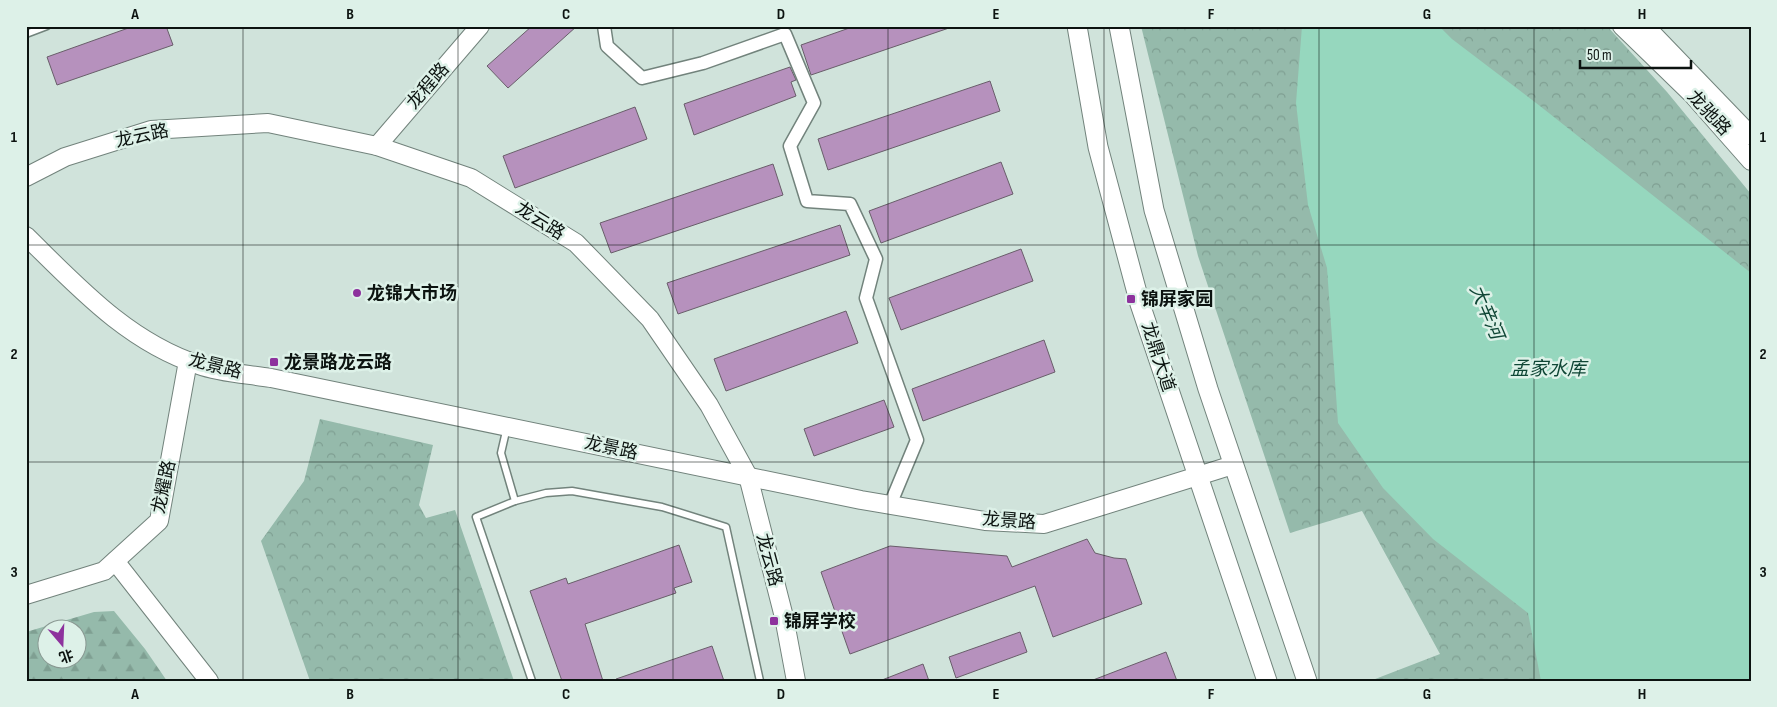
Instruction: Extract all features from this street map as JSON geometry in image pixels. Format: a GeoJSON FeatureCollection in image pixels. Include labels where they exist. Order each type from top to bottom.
{"type":"FeatureCollection","features":[{"type":"Feature","properties":{"kind":"main road","name":"龙鼎大道"},"geometry":{"type":"LineString","coordinates":[[1077,26],[1100,156],[1140,304],[1267,681]]}},
{"type":"Feature","properties":{"kind":"main road"},"geometry":{"type":"LineString","coordinates":[[1119,26],[1154,210],[1208,389],[1307,681]]}},
{"type":"Feature","properties":{"kind":"street","name":"龙程路"},"geometry":{"type":"LineString","coordinates":[[377,146],[480,26]]}},
{"type":"Feature","properties":{"kind":"street"},"geometry":{"type":"LineString","coordinates":[[604,26],[607,46],[642,78],[703,63],[785,34],[814,103],[790,146],[807,201],[850,204],[876,259],[866,298],[917,440],[890,505]]}},
{"type":"Feature","properties":{"kind":"street","name":"龙驰路"},"geometry":{"type":"LineString","coordinates":[[1622,26],[1692,94],[1751,161]]}},
{"type":"Feature","properties":{"kind":"street","name":"龙驰路"},"geometry":{"type":"LineString","coordinates":[[1645,26],[1751,136]]}},
{"type":"Feature","properties":{"kind":"street","name":"龙云路"},"geometry":{"type":"LineString","coordinates":[[26,177],[65,157],[151,130],[268,123],[377,146],[471,178],[576,243],[650,319],[709,405],[748,476],[784,618],[796,681]]}},
{"type":"Feature","properties":{"kind":"street","name":"龙景路"},"geometry":{"type":"LineString","coordinates":[[26,236],[92,300],[151,346],[200,366],[271,378],[890,505],[986,521],[1044,524],[1233,465]]}},
{"type":"Feature","properties":{"kind":"street","name":"龙耀路"},"geometry":{"type":"LineString","coordinates":[[26,595],[104,571],[159,521],[188,361]]}},
{"type":"Feature","properties":{"kind":"street"},"geometry":{"type":"LineString","coordinates":[[115,561],[209,681]]}},
{"type":"Feature","properties":{"kind":"lane"},"geometry":{"type":"LineString","coordinates":[[26,34],[47,26]]}},
{"type":"Feature","properties":{"kind":"lane"},"geometry":{"type":"LineString","coordinates":[[507,426],[501,453],[515,500]]}},
{"type":"Feature","properties":{"kind":"lane"},"geometry":{"type":"LineString","coordinates":[[532,681],[476,517],[515,500],[546,493],[572,491],[662,507],[726,526],[760,681]]}},
{"type":"Feature","properties":{"kind":"green space","name":"孟家水库"},"geometry":{"type":"Polygon","coordinates":[[[1141,26],[1607,26],[1667,92],[1751,194],[1751,681],[1370,681],[1440,654],[1362,511],[1290,533],[1198,256],[1141,26]]]}},
{"type":"Feature","properties":{"kind":"green space"},"geometry":{"type":"Polygon","coordinates":[[[320,419],[433,445],[419,505],[426,518],[455,510],[514,681],[310,681],[261,541],[304,481],[320,419]]]}},
{"type":"Feature","properties":{"kind":"green space"},"geometry":{"type":"Polygon","coordinates":[[[114,611],[145,649],[167,681],[26,681],[26,632],[38,628],[38,670],[88,670],[88,620],[67,620],[94,612],[114,611]]]}},
{"type":"Feature","properties":{"kind":"water","name":"孟家水库"},"geometry":{"type":"Polygon","coordinates":[[[1302,26],[1439,26],[1452,39],[1751,273],[1751,681],[1541,681],[1528,613],[1433,539],[1383,488],[1338,423],[1327,268],[1308,205],[1296,103],[1302,26]]]}},
{"type":"Feature","properties":{"kind":"building"},"geometry":{"type":"Polygon","coordinates":[[[134,26],[166,26],[173,45],[57,85],[47,57],[134,26]]]}},
{"type":"Feature","properties":{"kind":"building"},"geometry":{"type":"Polygon","coordinates":[[[532,26],[577,26],[508,88],[487,66],[532,26]]]}},
{"type":"Feature","properties":{"kind":"building"},"geometry":{"type":"Polygon","coordinates":[[[855,26],[949,26],[949,28],[811,75],[801,45],[855,26]]]}},
{"type":"Feature","properties":{"kind":"building"},"geometry":{"type":"Polygon","coordinates":[[[790,67],[796,80],[791,82],[796,96],[694,135],[684,104],[790,67]]]}},
{"type":"Feature","properties":{"kind":"building"},"geometry":{"type":"Polygon","coordinates":[[[990,81],[1000,111],[828,170],[818,139],[990,81]]]}},
{"type":"Feature","properties":{"kind":"building"},"geometry":{"type":"Polygon","coordinates":[[[635,107],[647,139],[515,188],[503,156],[635,107]]]}},
{"type":"Feature","properties":{"kind":"building"},"geometry":{"type":"Polygon","coordinates":[[[1001,162],[1013,194],[881,243],[869,211],[1001,162]]]}},
{"type":"Feature","properties":{"kind":"building"},"geometry":{"type":"Polygon","coordinates":[[[773,164],[783,195],[611,253],[600,223],[773,164]]]}},
{"type":"Feature","properties":{"kind":"building"},"geometry":{"type":"Polygon","coordinates":[[[840,225],[850,255],[678,314],[667,283],[840,225]]]}},
{"type":"Feature","properties":{"kind":"building"},"geometry":{"type":"Polygon","coordinates":[[[1021,249],[1033,281],[901,330],[889,298],[1021,249]]]}},
{"type":"Feature","properties":{"kind":"building"},"geometry":{"type":"Polygon","coordinates":[[[846,311],[858,343],[726,391],[714,359],[846,311]]]}},
{"type":"Feature","properties":{"kind":"building"},"geometry":{"type":"Polygon","coordinates":[[[1044,340],[1055,372],[923,421],[912,389],[1044,340]]]}},
{"type":"Feature","properties":{"kind":"building"},"geometry":{"type":"Polygon","coordinates":[[[884,400],[894,427],[814,456],[804,429],[884,400]]]}},
{"type":"Feature","properties":{"kind":"building"},"geometry":{"type":"Polygon","coordinates":[[[1087,539],[1095,553],[1126,559],[1142,604],[1053,637],[1035,586],[850,654],[821,572],[890,546],[1007,556],[1012,567],[1087,539]]]}},
{"type":"Feature","properties":{"kind":"building"},"geometry":{"type":"Polygon","coordinates":[[[679,545],[692,582],[674,588],[676,593],[585,624],[603,681],[562,681],[530,591],[566,578],[568,584],[679,545]]]}},
{"type":"Feature","properties":{"kind":"building"},"geometry":{"type":"Polygon","coordinates":[[[1020,632],[1027,652],[956,678],[949,657],[1020,632]]]}},
{"type":"Feature","properties":{"kind":"building"},"geometry":{"type":"Polygon","coordinates":[[[712,646],[724,681],[616,681],[616,679],[712,646]]]}},
{"type":"Feature","properties":{"kind":"building"},"geometry":{"type":"Polygon","coordinates":[[[1166,652],[1177,681],[1093,681],[1093,680],[1166,652]]]}},
{"type":"Feature","properties":{"kind":"building"},"geometry":{"type":"Polygon","coordinates":[[[923,664],[929,681],[882,681],[882,680],[923,664]]]}},
{"type":"Feature","properties":{"kind":"place","name":"龙锦大市场"},"geometry":{"type":"Point","coordinates":[357,293]}},
{"type":"Feature","properties":{"kind":"place","name":"锦屏家园"},"geometry":{"type":"Point","coordinates":[1131,299]}},
{"type":"Feature","properties":{"kind":"place","name":"龙景路龙云路"},"geometry":{"type":"Point","coordinates":[274,362]}},
{"type":"Feature","properties":{"kind":"place","name":"锦屏学校"},"geometry":{"type":"Point","coordinates":[774,621]}},
{"type":"Feature","properties":{"kind":"water label","name":"大辛河"},"geometry":{"type":"Point","coordinates":[1486,312]}}]}
